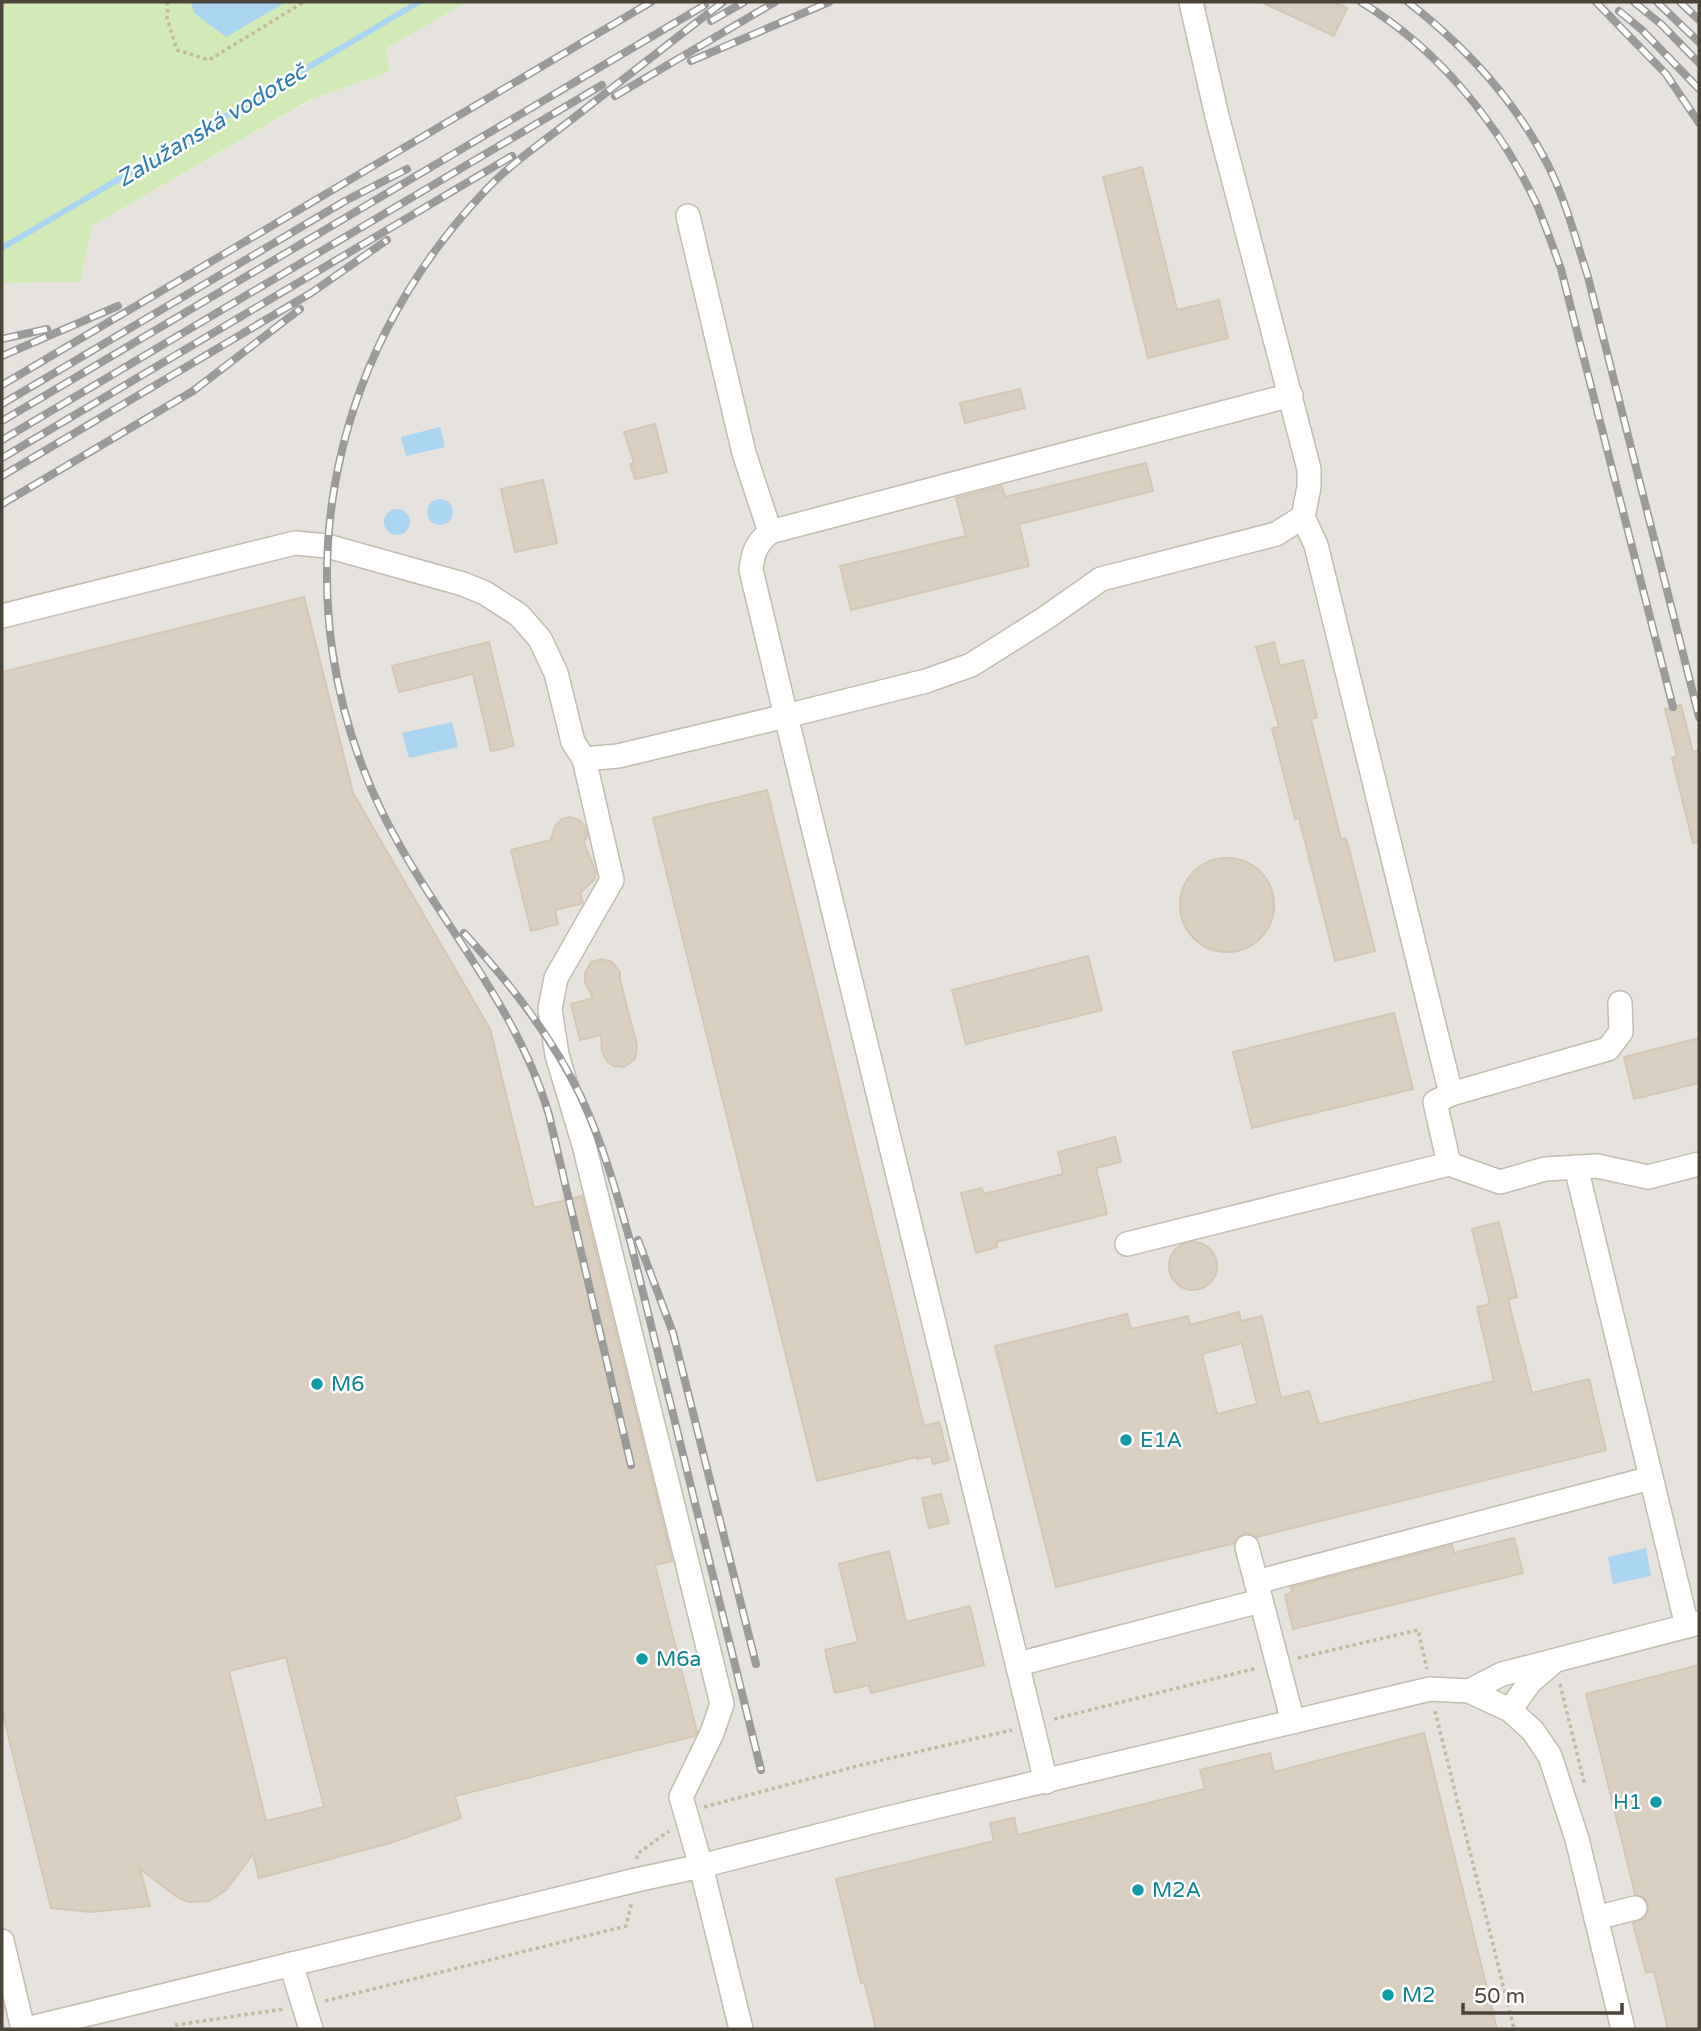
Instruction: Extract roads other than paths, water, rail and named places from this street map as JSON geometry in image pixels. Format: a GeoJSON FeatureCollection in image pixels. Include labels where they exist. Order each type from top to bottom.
{"type":"FeatureCollection","features":[{"type":"Feature","properties":{"kind":"lane"},"geometry":{"type":"LineString","coordinates":[[1191,2],[1217,116],[1309,470],[1309,487],[1303,517],[1316,545],[1451,1094]]}},
{"type":"Feature","properties":{"kind":"lane"},"geometry":{"type":"LineString","coordinates":[[688,216],[744,453],[770,532]]}},
{"type":"Feature","properties":{"kind":"lane"},"geometry":{"type":"LineString","coordinates":[[1046,1782],[751,570],[753,552],[760,540],[770,532],[1291,395]]}},
{"type":"Feature","properties":{"kind":"lane"},"geometry":{"type":"LineString","coordinates":[[584,759],[618,756],[926,681],[971,665],[1048,617],[1101,579],[1276,534],[1303,517]]}},
{"type":"Feature","properties":{"kind":"lane"},"geometry":{"type":"LineString","coordinates":[[2,616],[295,543],[327,546],[463,584],[485,593],[519,615],[540,639],[556,673],[573,742],[584,759],[612,880],[556,978],[550,1009],[557,1055],[584,1145],[722,1704],[712,1733],[681,1797],[741,2029]]}},
{"type":"Feature","properties":{"kind":"lane"},"geometry":{"type":"LineString","coordinates":[[1449,1164],[1435,1102],[1451,1094],[1608,1049],[1621,1032],[1620,1003]]}},
{"type":"Feature","properties":{"kind":"lane"},"geometry":{"type":"LineString","coordinates":[[1127,1244],[1449,1164],[1500,1182],[1545,1169],[1597,1166],[1648,1177],[1699,1164]]}},
{"type":"Feature","properties":{"kind":"lane"},"geometry":{"type":"LineString","coordinates":[[1469,1691],[1502,1674],[1693,1624],[1651,1478],[1576,1167]]}},
{"type":"Feature","properties":{"kind":"lane"},"geometry":{"type":"LineString","coordinates":[[1018,1664],[1651,1478]]}},
{"type":"Feature","properties":{"kind":"lane"},"geometry":{"type":"LineString","coordinates":[[1247,1547],[1293,1722]]}},
{"type":"Feature","properties":{"kind":"lane"},"geometry":{"type":"LineString","coordinates":[[1510,1710],[1530,1682],[1555,1661]]}},
{"type":"Feature","properties":{"kind":"lane"},"geometry":{"type":"LineString","coordinates":[[2,1941],[25,2029],[1430,1689],[1469,1691],[1510,1710],[1533,1731],[1550,1756],[1577,1839],[1623,2029]]}},
{"type":"Feature","properties":{"kind":"lane"},"geometry":{"type":"LineString","coordinates":[[1596,1917],[1635,1908]]}},
{"type":"Feature","properties":{"kind":"lane"},"geometry":{"type":"LineString","coordinates":[[291,1964],[311,2029]]}},
{"type":"Feature","properties":{"kind":"water"},"geometry":{"type":"Polygon","coordinates":[[[191,2],[286,2],[226,37],[194,13],[191,2]]]}},
{"type":"Feature","properties":{"kind":"water"},"geometry":{"type":"Polygon","coordinates":[[[440,427],[445,447],[406,456],[401,437],[440,427]]]}},
{"type":"Feature","properties":{"kind":"water"},"geometry":{"type":"Polygon","coordinates":[[[440,499],[449,503],[453,512],[449,521],[440,525],[431,521],[427,512],[431,503],[440,499]]]}},
{"type":"Feature","properties":{"kind":"water"},"geometry":{"type":"Polygon","coordinates":[[[397,509],[406,513],[410,522],[406,531],[397,535],[388,531],[384,522],[388,513],[397,509]]]}},
{"type":"Feature","properties":{"kind":"water"},"geometry":{"type":"Polygon","coordinates":[[[452,722],[458,747],[409,758],[402,733],[452,722]]]}},
{"type":"Feature","properties":{"kind":"water"},"geometry":{"type":"Polygon","coordinates":[[[1646,1548],[1651,1576],[1613,1584],[1608,1557],[1646,1548]]]}},
{"type":"Feature","properties":{"kind":"waterway","name":"Zalužanská vodoteč"},"geometry":{"type":"LineString","coordinates":[[2,248],[419,2]]}},
{"type":"Feature","properties":{"kind":"railway"},"geometry":{"type":"LineString","coordinates":[[2,385],[651,2]]}},
{"type":"Feature","properties":{"kind":"railway"},"geometry":{"type":"LineString","coordinates":[[631,1465],[549,1115],[516,1035],[473,961],[403,852],[383,814],[351,733],[332,651],[327,569],[334,487],[354,407],[386,331],[429,259],[484,192],[504,173],[723,2]]}},
{"type":"Feature","properties":{"kind":"railway"},"geometry":{"type":"LineString","coordinates":[[711,21],[744,2]]}},
{"type":"Feature","properties":{"kind":"railway"},"geometry":{"type":"LineString","coordinates":[[615,96],[775,2]]}},
{"type":"Feature","properties":{"kind":"railway"},"geometry":{"type":"LineString","coordinates":[[691,61],[829,2]]}},
{"type":"Feature","properties":{"kind":"railway"},"geometry":{"type":"LineString","coordinates":[[1361,2],[1415,42],[1463,90],[1503,144],[1536,203],[1561,269],[1673,707]]}},
{"type":"Feature","properties":{"kind":"railway"},"geometry":{"type":"LineString","coordinates":[[1408,2],[1450,37],[1505,98],[1536,143],[1561,194],[1588,277],[1699,717]]}},
{"type":"Feature","properties":{"kind":"railway"},"geometry":{"type":"LineString","coordinates":[[1596,2],[1666,74],[1699,123]]}},
{"type":"Feature","properties":{"kind":"railway"},"geometry":{"type":"LineString","coordinates":[[1634,2],[1662,25],[1699,63]]}},
{"type":"Feature","properties":{"kind":"railway"},"geometry":{"type":"LineString","coordinates":[[1657,2],[1699,42]]}},
{"type":"Feature","properties":{"kind":"railway"},"geometry":{"type":"LineString","coordinates":[[1680,2],[1699,20]]}},
{"type":"Feature","properties":{"kind":"railway"},"geometry":{"type":"LineString","coordinates":[[2,421],[705,5]]}},
{"type":"Feature","properties":{"kind":"railway"},"geometry":{"type":"LineString","coordinates":[[1619,11],[1642,30],[1699,89]]}},
{"type":"Feature","properties":{"kind":"railway"},"geometry":{"type":"LineString","coordinates":[[2,440],[602,85]]}},
{"type":"Feature","properties":{"kind":"railway"},"geometry":{"type":"LineString","coordinates":[[2,458],[512,156]]}},
{"type":"Feature","properties":{"kind":"railway"},"geometry":{"type":"LineString","coordinates":[[2,404],[345,201],[407,169]]}},
{"type":"Feature","properties":{"kind":"railway"},"geometry":{"type":"LineString","coordinates":[[2,476],[311,293],[387,240]]}},
{"type":"Feature","properties":{"kind":"railway"},"geometry":{"type":"LineString","coordinates":[[2,356],[118,306]]}},
{"type":"Feature","properties":{"kind":"railway"},"geometry":{"type":"LineString","coordinates":[[2,504],[193,391],[300,309]]}},
{"type":"Feature","properties":{"kind":"railway"},"geometry":{"type":"LineString","coordinates":[[2,339],[47,329]]}},
{"type":"Feature","properties":{"kind":"railway"},"geometry":{"type":"LineString","coordinates":[[464,933],[513,990],[543,1031],[581,1097],[603,1151],[631,1244],[761,1770]]}},
{"type":"Feature","properties":{"kind":"railway"},"geometry":{"type":"LineString","coordinates":[[638,1240],[673,1333],[756,1664]]}},
{"type":"Feature","properties":{"kind":"place","name":"M6"},"geometry":{"type":"Point","coordinates":[317,1384]}},
{"type":"Feature","properties":{"kind":"place","name":"E1A"},"geometry":{"type":"Point","coordinates":[1126,1440]}},
{"type":"Feature","properties":{"kind":"place","name":"M6a"},"geometry":{"type":"Point","coordinates":[642,1659]}},
{"type":"Feature","properties":{"kind":"place","name":"H1"},"geometry":{"type":"Point","coordinates":[1656,1802]}},
{"type":"Feature","properties":{"kind":"place","name":"M2A"},"geometry":{"type":"Point","coordinates":[1138,1890]}},
{"type":"Feature","properties":{"kind":"place","name":"M2"},"geometry":{"type":"Point","coordinates":[1388,1995]}}]}
